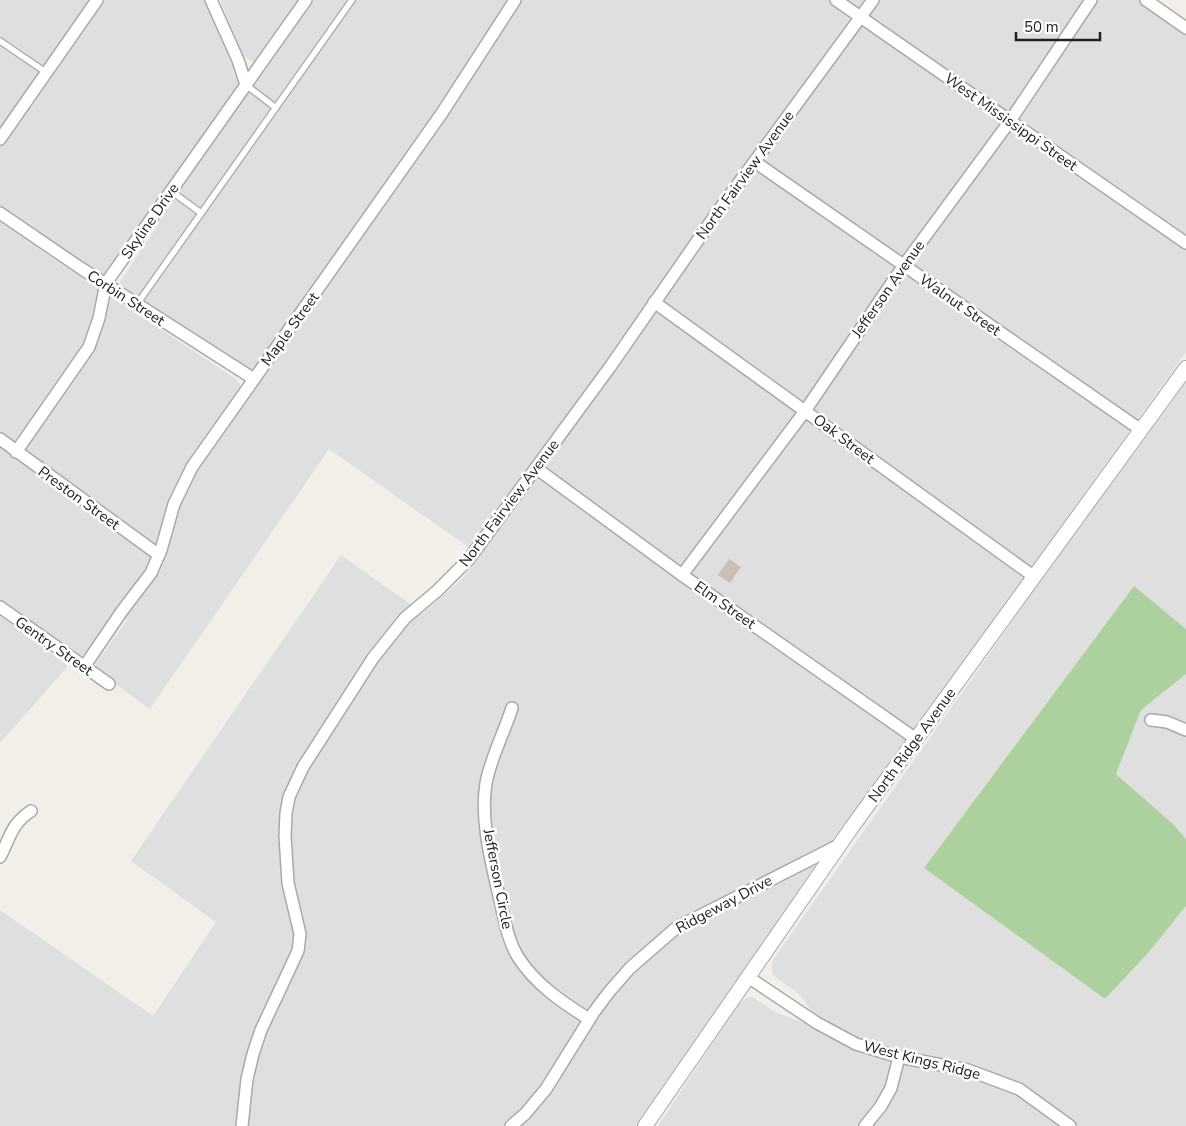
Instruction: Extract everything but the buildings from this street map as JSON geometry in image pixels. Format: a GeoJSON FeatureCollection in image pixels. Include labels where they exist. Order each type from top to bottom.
{"type":"FeatureCollection","features":[{"type":"Feature","properties":{"kind":"street"},"geometry":{"type":"LineString","coordinates":[[0,139],[97,0]]}},
{"type":"Feature","properties":{"kind":"street"},"geometry":{"type":"LineString","coordinates":[[211,0],[238,60],[246,85]]}},
{"type":"Feature","properties":{"kind":"street","name":"Skyline Drive"},"geometry":{"type":"LineString","coordinates":[[16,452],[89,347],[99,318],[106,283],[306,0]]}},
{"type":"Feature","properties":{"kind":"street","name":"Maple Street"},"geometry":{"type":"LineString","coordinates":[[84,667],[150,573],[159,555],[174,504],[189,473],[442,113],[515,0]]}},
{"type":"Feature","properties":{"kind":"street","name":"West Mississippi Street"},"geometry":{"type":"LineString","coordinates":[[836,0],[1186,243]]}},
{"type":"Feature","properties":{"kind":"street","name":"North Fairview Avenue"},"geometry":{"type":"LineString","coordinates":[[242,1126],[247,1079],[253,1054],[262,1030],[296,958],[300,942],[286,860],[286,813],[293,786],[303,767],[373,658],[405,618],[462,567],[610,367],[654,302],[873,0]]}},
{"type":"Feature","properties":{"kind":"street","name":"Jefferson Avenue"},"geometry":{"type":"LineString","coordinates":[[682,575],[806,411],[904,265],[1010,121],[1091,0]]}},
{"type":"Feature","properties":{"kind":"street"},"geometry":{"type":"LineString","coordinates":[[1146,0],[1186,28]]}},
{"type":"Feature","properties":{"kind":"street","name":"Walnut Street"},"geometry":{"type":"LineString","coordinates":[[755,162],[1141,430]]}},
{"type":"Feature","properties":{"kind":"street","name":"Corbin Street"},"geometry":{"type":"LineString","coordinates":[[0,213],[79,267],[254,379]]}},
{"type":"Feature","properties":{"kind":"street","name":"Oak Street"},"geometry":{"type":"LineString","coordinates":[[654,302],[1034,576]]}},
{"type":"Feature","properties":{"kind":"street","name":"North Ridge Avenue"},"geometry":{"type":"LineString","coordinates":[[645,1126],[916,739],[1186,368]]}},
{"type":"Feature","properties":{"kind":"street","name":"Preston Street"},"geometry":{"type":"LineString","coordinates":[[0,439],[159,555]]}},
{"type":"Feature","properties":{"kind":"street","name":"Elm Street"},"geometry":{"type":"LineString","coordinates":[[536,468],[682,575],[916,739]]}},
{"type":"Feature","properties":{"kind":"street","name":"Gentry Street"},"geometry":{"type":"LineString","coordinates":[[0,607],[108,684]]}},
{"type":"Feature","properties":{"kind":"street","name":"Jefferson Circle"},"geometry":{"type":"LineString","coordinates":[[512,708],[488,776],[485,798],[488,844],[503,914],[511,943],[524,965],[555,996],[589,1019]]}},
{"type":"Feature","properties":{"kind":"street"},"geometry":{"type":"LineString","coordinates":[[1151,720],[1167,722],[1186,730]]}},
{"type":"Feature","properties":{"kind":"street"},"geometry":{"type":"LineString","coordinates":[[0,857],[4,835],[21,817],[31,811]]}},
{"type":"Feature","properties":{"kind":"street","name":"Ridgeway Drive"},"geometry":{"type":"LineString","coordinates":[[511,1126],[525,1114],[546,1089],[589,1019],[609,992],[630,968],[676,928],[842,843]]}},
{"type":"Feature","properties":{"kind":"street","name":"West Kings Ridge"},"geometry":{"type":"LineString","coordinates":[[748,977],[825,1027],[856,1044],[899,1057],[968,1070],[1019,1088],[1070,1126]]}},
{"type":"Feature","properties":{"kind":"street"},"geometry":{"type":"LineString","coordinates":[[865,1126],[882,1106],[891,1088],[899,1057]]}},
{"type":"Feature","properties":{"kind":"lane"},"geometry":{"type":"LineString","coordinates":[[136,304],[352,0]]}},
{"type":"Feature","properties":{"kind":"lane"},"geometry":{"type":"LineString","coordinates":[[0,41],[47,73]]}},
{"type":"Feature","properties":{"kind":"lane"},"geometry":{"type":"LineString","coordinates":[[246,85],[276,108]]}},
{"type":"Feature","properties":{"kind":"lane"},"geometry":{"type":"LineString","coordinates":[[171,191],[201,212]]}},
{"type":"Feature","properties":{"kind":"shaded area"},"geometry":{"type":"Polygon","coordinates":[[[0,0],[89,0],[0,128],[0,0]]]}},
{"type":"Feature","properties":{"kind":"shaded area"},"geometry":{"type":"Polygon","coordinates":[[[103,0],[207,0],[233,65],[234,76],[256,84],[314,0],[1139,0],[1186,33],[1186,352],[859,808],[851,816],[638,1126],[0,1126],[0,910],[153,1016],[216,922],[131,861],[341,555],[423,613],[462,579],[481,556],[329,449],[150,709],[100,673],[96,668],[96,663],[127,620],[115,612],[86,653],[81,656],[0,602],[0,221],[48,255],[236,379],[240,384],[240,388],[250,395],[261,380],[124,291],[120,282],[160,222],[151,214],[106,276],[101,276],[0,208],[0,145],[103,0]]]}},
{"type":"Feature","properties":{"kind":"shaded area"},"geometry":{"type":"Polygon","coordinates":[[[220,0],[299,0],[259,59],[252,62],[243,55],[220,0]]]}},
{"type":"Feature","properties":{"kind":"shaded area"},"geometry":{"type":"Polygon","coordinates":[[[1186,376],[1186,629],[1134,587],[924,868],[1105,999],[1149,952],[1186,906],[1186,1126],[658,1126],[739,1003],[746,998],[752,997],[777,1013],[805,1023],[813,1013],[799,994],[772,973],[772,961],[1186,376]]]}},
{"type":"Feature","properties":{"kind":"shaded area"},"geometry":{"type":"Polygon","coordinates":[[[0,616],[68,666],[0,743],[0,616]]]}},
{"type":"Feature","properties":{"kind":"shaded area"},"geometry":{"type":"Polygon","coordinates":[[[1186,674],[1186,839],[1173,824],[1116,774],[1141,710],[1186,674]]]}},
{"type":"Feature","properties":{"kind":"green space"},"geometry":{"type":"Polygon","coordinates":[[[1134,586],[1186,629],[1186,674],[1141,710],[1116,774],[1173,824],[1186,839],[1186,906],[1149,952],[1105,999],[924,868],[1134,586]]]}}]}
